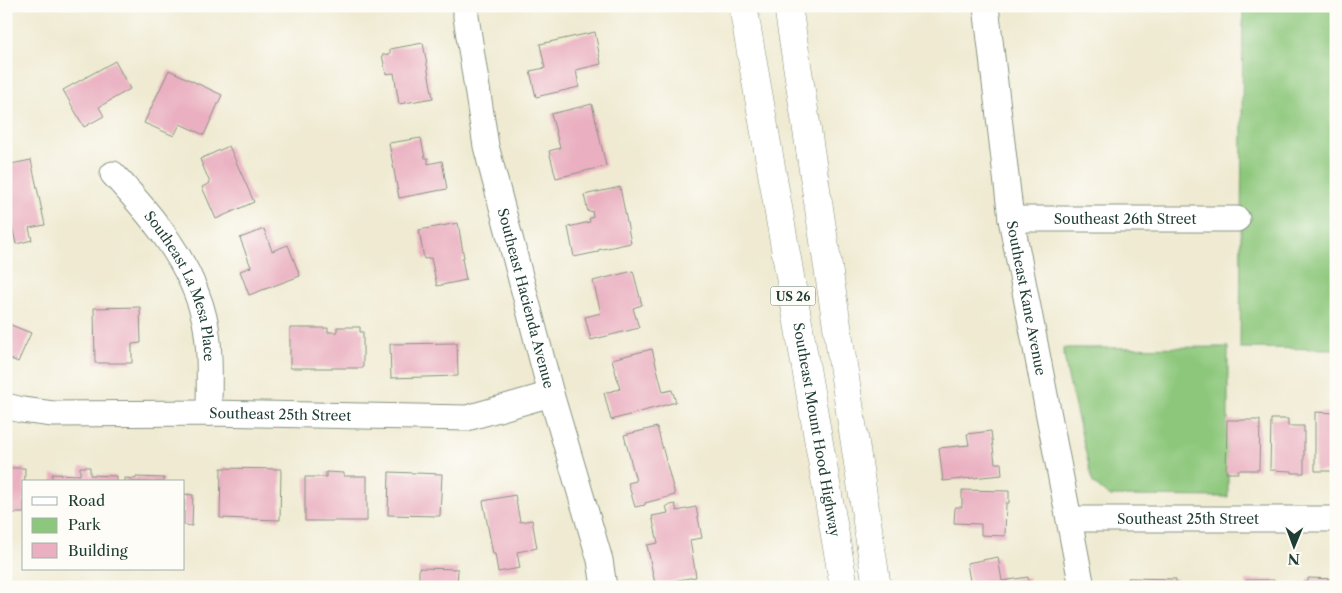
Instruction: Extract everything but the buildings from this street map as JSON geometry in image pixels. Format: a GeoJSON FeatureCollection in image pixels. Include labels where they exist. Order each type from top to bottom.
{"type":"FeatureCollection","features":[{"type":"Feature","properties":{"kind":"highway","name":"Southeast Mount Hood Highway"},"geometry":{"type":"LineString","coordinates":[[743,6],[844,587]]}},
{"type":"Feature","properties":{"kind":"highway","name":"US 26"},"geometry":{"type":"LineString","coordinates":[[788,6],[877,587]]}},
{"type":"Feature","properties":{"kind":"street","name":"Southeast Hacienda Avenue"},"geometry":{"type":"LineString","coordinates":[[466,6],[466,17],[486,146],[552,394],[600,560],[604,587]]}},
{"type":"Feature","properties":{"kind":"street","name":"Southeast Kane Avenue"},"geometry":{"type":"LineString","coordinates":[[986,6],[1011,219],[1082,587]]}},
{"type":"Feature","properties":{"kind":"street","name":"Southeast La Mesa Place"},"geometry":{"type":"LineString","coordinates":[[112,174],[134,197],[172,246],[198,296],[205,322],[208,349],[209,413]]}},
{"type":"Feature","properties":{"kind":"street","name":"Southeast 26th Street"},"geometry":{"type":"LineString","coordinates":[[1011,219],[1237,219]]}},
{"type":"Feature","properties":{"kind":"street","name":"Southeast 25th Street"},"geometry":{"type":"LineString","coordinates":[[6,406],[53,414],[209,413],[467,418],[552,394]]}},
{"type":"Feature","properties":{"kind":"street","name":"Southeast 25th Street"},"geometry":{"type":"LineString","coordinates":[[1069,519],[1336,519]]}},
{"type":"Feature","properties":{"kind":"green space"},"geometry":{"type":"Polygon","coordinates":[[[1243,6],[1336,6],[1336,349],[1240,348],[1243,6]]]}},
{"type":"Feature","properties":{"kind":"green space"},"geometry":{"type":"Polygon","coordinates":[[[1228,347],[1228,497],[1109,496],[1093,483],[1067,373],[1063,348],[1228,347]]]}}]}
